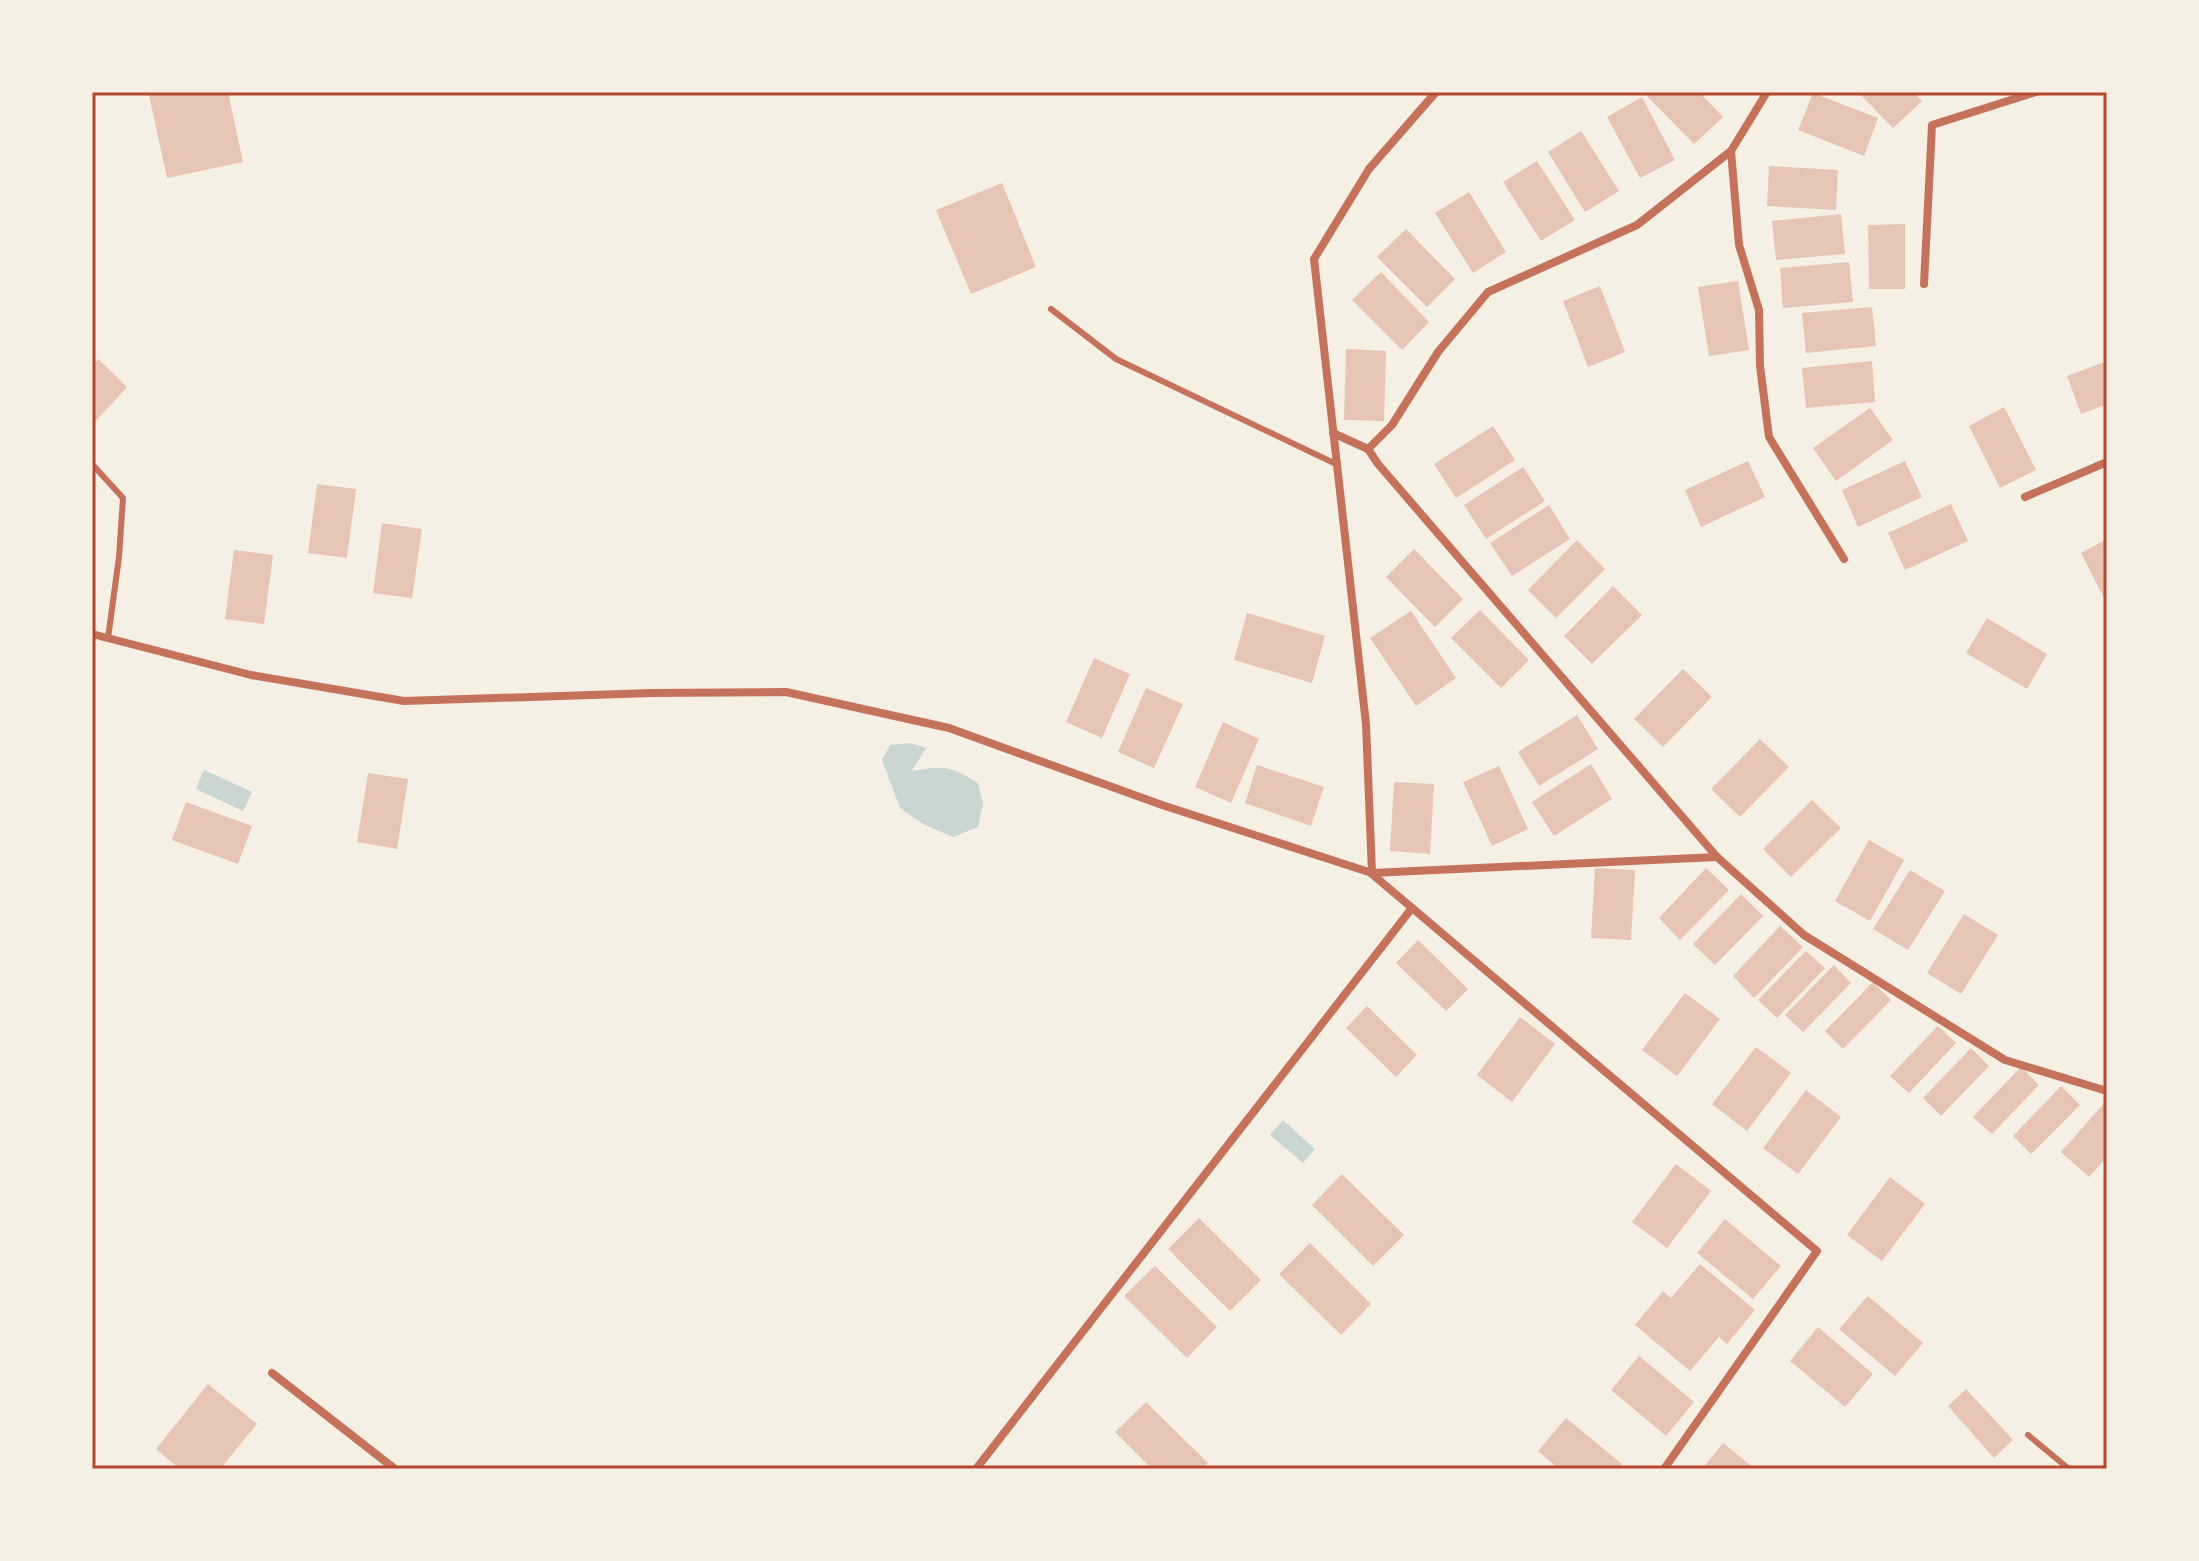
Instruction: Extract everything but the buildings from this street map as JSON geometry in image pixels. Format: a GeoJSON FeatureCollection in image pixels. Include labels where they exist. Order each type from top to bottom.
{"type":"FeatureCollection","features":[{"type":"Feature","properties":{"kind":"street"},"geometry":{"type":"LineString","coordinates":[[1436,92],[1369,169],[1314,259],[1366,724],[1372,873],[1817,1251],[1664,1469]]}},
{"type":"Feature","properties":{"kind":"street"},"geometry":{"type":"LineString","coordinates":[[1368,449],[1392,425],[1438,352],[1488,292],[1637,225],[1731,151],[1767,92]]}},
{"type":"Feature","properties":{"kind":"street"},"geometry":{"type":"LineString","coordinates":[[1924,284],[1932,125],[2036,92]]}},
{"type":"Feature","properties":{"kind":"street"},"geometry":{"type":"LineString","coordinates":[[1731,151],[1739,245],[1759,310],[1760,366],[1769,437],[1844,559]]}},
{"type":"Feature","properties":{"kind":"street"},"geometry":{"type":"LineString","coordinates":[[1333,433],[1368,449],[1717,857],[1804,935],[2005,1060],[2107,1091]]}},
{"type":"Feature","properties":{"kind":"street"},"geometry":{"type":"LineString","coordinates":[[2025,497],[2107,462]]}},
{"type":"Feature","properties":{"kind":"street"},"geometry":{"type":"LineString","coordinates":[[92,634],[251,675],[404,701],[786,692],[949,728],[1162,805],[1372,873],[1717,857]]}},
{"type":"Feature","properties":{"kind":"street"},"geometry":{"type":"LineString","coordinates":[[976,1469],[1412,908]]}},
{"type":"Feature","properties":{"kind":"street"},"geometry":{"type":"LineString","coordinates":[[272,1373],[395,1469]]}},
{"type":"Feature","properties":{"kind":"lane"},"geometry":{"type":"LineString","coordinates":[[1051,309],[1116,359],[1336,464]]}},
{"type":"Feature","properties":{"kind":"lane"},"geometry":{"type":"LineString","coordinates":[[92,464],[123,498],[108,638]]}},
{"type":"Feature","properties":{"kind":"lane"},"geometry":{"type":"LineString","coordinates":[[2028,1435],[2069,1469]]}},
{"type":"Feature","properties":{"kind":"shaded area"},"geometry":{"type":"Polygon","coordinates":[[[910,743],[926,748],[912,771],[947,768],[978,783],[983,804],[978,827],[953,837],[923,824],[900,808],[882,760],[890,745],[910,743]]]}},
{"type":"Feature","properties":{"kind":"shaded area"},"geometry":{"type":"Polygon","coordinates":[[[204,770],[252,792],[243,811],[196,789],[204,770]]]}},
{"type":"Feature","properties":{"kind":"shaded area"},"geometry":{"type":"Polygon","coordinates":[[[1283,1120],[1315,1149],[1303,1163],[1270,1135],[1283,1120]]]}}]}
